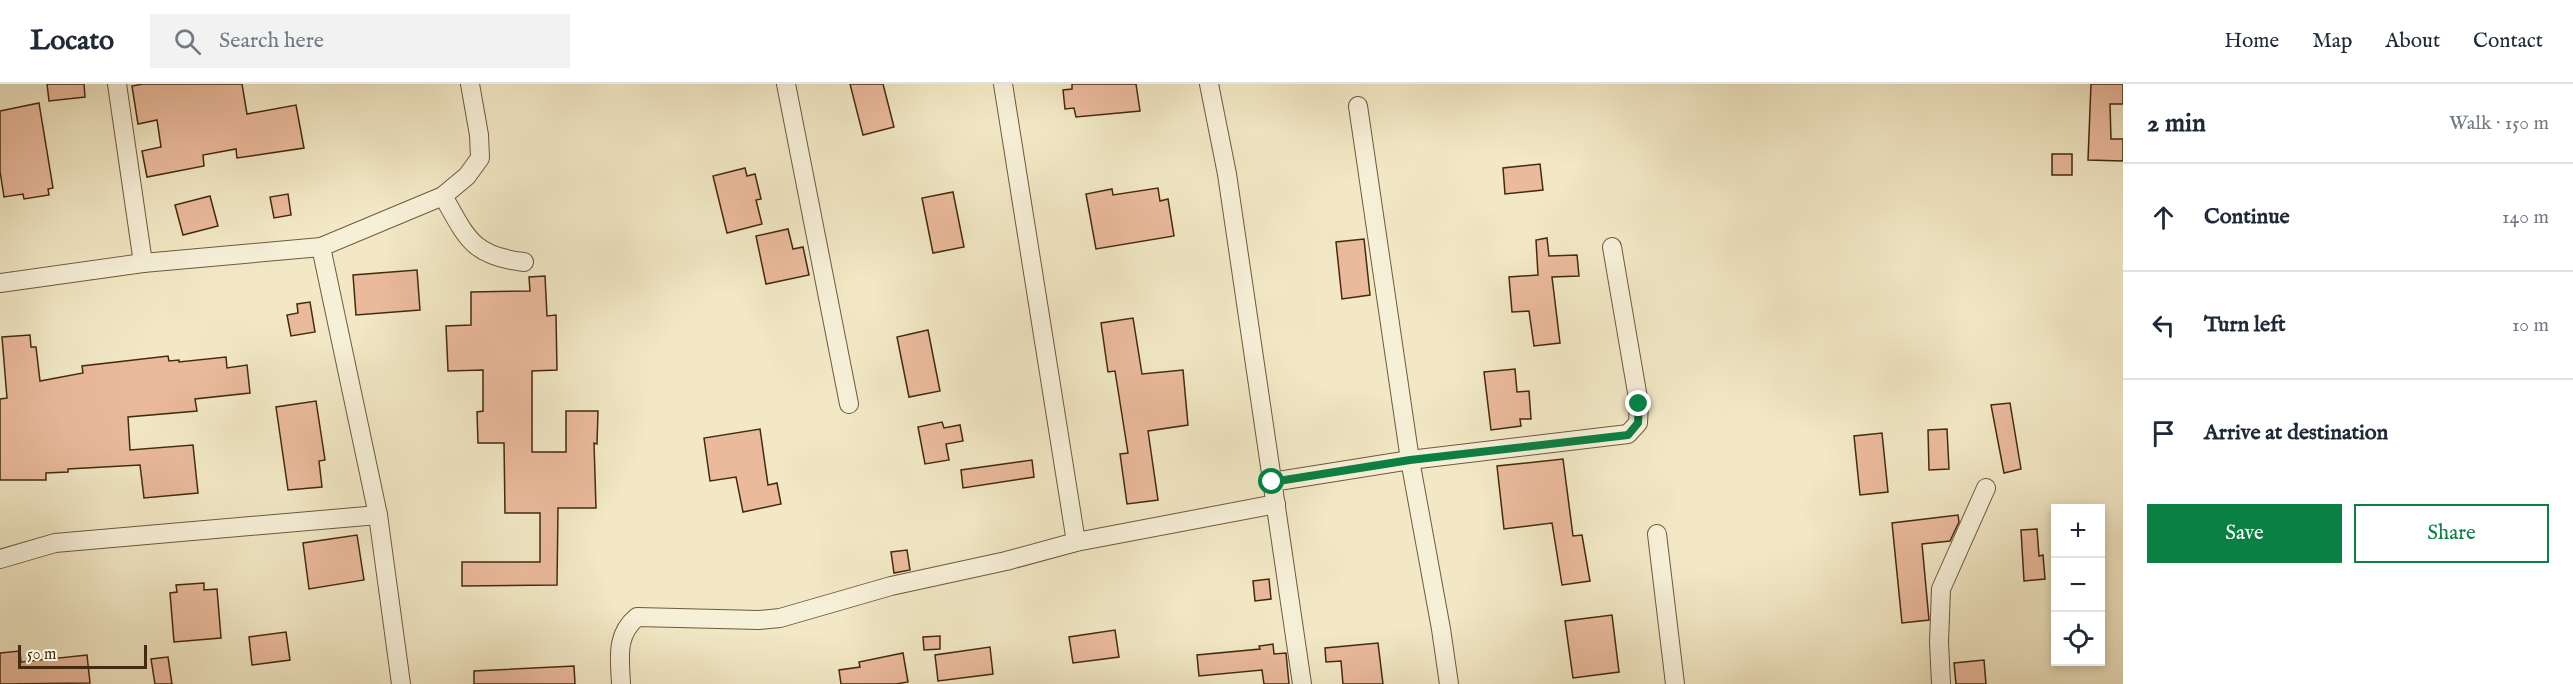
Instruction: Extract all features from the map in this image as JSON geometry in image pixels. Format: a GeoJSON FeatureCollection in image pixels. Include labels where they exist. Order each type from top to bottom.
{"type":"FeatureCollection","features":[{"type":"Feature","properties":{"kind":"street"},"geometry":{"type":"LineString","coordinates":[[117,84],[143,263]]}},
{"type":"Feature","properties":{"kind":"street"},"geometry":{"type":"LineString","coordinates":[[0,283],[143,263],[321,247],[443,196],[467,176],[480,158],[479,135],[470,84]]}},
{"type":"Feature","properties":{"kind":"street"},"geometry":{"type":"LineString","coordinates":[[786,84],[849,404]]}},
{"type":"Feature","properties":{"kind":"street"},"geometry":{"type":"LineString","coordinates":[[1003,84],[1076,542]]}},
{"type":"Feature","properties":{"kind":"street"},"geometry":{"type":"LineString","coordinates":[[1209,84],[1227,174],[1302,684]]}},
{"type":"Feature","properties":{"kind":"street"},"geometry":{"type":"LineString","coordinates":[[1358,106],[1410,460],[1449,684]]}},
{"type":"Feature","properties":{"kind":"street"},"geometry":{"type":"LineString","coordinates":[[443,196],[472,243],[500,259],[524,262]]}},
{"type":"Feature","properties":{"kind":"street"},"geometry":{"type":"LineString","coordinates":[[321,247],[378,515],[401,684]]}},
{"type":"Feature","properties":{"kind":"street"},"geometry":{"type":"LineString","coordinates":[[1272,482],[1410,460],[1628,435],[1638,423],[1639,404],[1612,247]]}},
{"type":"Feature","properties":{"kind":"street"},"geometry":{"type":"LineString","coordinates":[[1941,684],[1941,589],[1986,488]]}},
{"type":"Feature","properties":{"kind":"street"},"geometry":{"type":"LineString","coordinates":[[621,684],[619,645],[627,625],[637,617],[759,620],[780,618],[891,586],[1006,561],[1076,542],[1276,504]]}},
{"type":"Feature","properties":{"kind":"street"},"geometry":{"type":"LineString","coordinates":[[0,559],[55,543],[378,515]]}},
{"type":"Feature","properties":{"kind":"street"},"geometry":{"type":"LineString","coordinates":[[1657,534],[1675,684]]}},
{"type":"Feature","properties":{"kind":"building"},"geometry":{"type":"Polygon","coordinates":[[[47,84],[84,84],[85,97],[49,101],[47,84]]]}},
{"type":"Feature","properties":{"kind":"building"},"geometry":{"type":"Polygon","coordinates":[[[242,84],[247,114],[296,105],[304,148],[237,158],[236,149],[203,155],[204,166],[147,177],[142,151],[161,147],[157,120],[138,124],[132,86],[242,84]]]}},
{"type":"Feature","properties":{"kind":"building"},"geometry":{"type":"Polygon","coordinates":[[[850,84],[883,84],[894,127],[863,135],[850,84]]]}},
{"type":"Feature","properties":{"kind":"building"},"geometry":{"type":"Polygon","coordinates":[[[1072,84],[1136,84],[1140,111],[1076,117],[1074,108],[1065,109],[1063,90],[1072,89],[1072,84]]]}},
{"type":"Feature","properties":{"kind":"building"},"geometry":{"type":"Polygon","coordinates":[[[2091,84],[2123,84],[2123,104],[2110,104],[2111,139],[2123,139],[2123,161],[2088,160],[2091,84]]]}},
{"type":"Feature","properties":{"kind":"building"},"geometry":{"type":"Polygon","coordinates":[[[39,103],[53,188],[48,189],[49,195],[24,199],[23,194],[4,197],[0,171],[0,111],[39,103]]]}},
{"type":"Feature","properties":{"kind":"building"},"geometry":{"type":"Polygon","coordinates":[[[2052,154],[2072,154],[2072,175],[2052,175],[2052,154]]]}},
{"type":"Feature","properties":{"kind":"building"},"geometry":{"type":"Polygon","coordinates":[[[1540,164],[1543,190],[1505,194],[1503,168],[1540,164]]]}},
{"type":"Feature","properties":{"kind":"building"},"geometry":{"type":"Polygon","coordinates":[[[745,168],[747,176],[755,174],[761,199],[756,200],[762,224],[727,233],[713,176],[745,168]]]}},
{"type":"Feature","properties":{"kind":"building"},"geometry":{"type":"Polygon","coordinates":[[[1158,188],[1160,201],[1168,199],[1174,236],[1096,249],[1086,194],[1112,189],[1113,195],[1158,188]]]}},
{"type":"Feature","properties":{"kind":"building"},"geometry":{"type":"Polygon","coordinates":[[[953,192],[964,247],[933,253],[922,198],[953,192]]]}},
{"type":"Feature","properties":{"kind":"building"},"geometry":{"type":"Polygon","coordinates":[[[288,194],[291,215],[274,218],[270,197],[288,194]]]}},
{"type":"Feature","properties":{"kind":"building"},"geometry":{"type":"Polygon","coordinates":[[[210,196],[218,226],[183,235],[175,205],[210,196]]]}},
{"type":"Feature","properties":{"kind":"building"},"geometry":{"type":"Polygon","coordinates":[[[788,229],[793,249],[803,247],[809,275],[766,284],[756,236],[788,229]]]}},
{"type":"Feature","properties":{"kind":"building"},"geometry":{"type":"Polygon","coordinates":[[[1547,238],[1549,256],[1577,255],[1579,276],[1552,277],[1560,343],[1534,346],[1529,311],[1512,312],[1509,277],[1538,275],[1536,240],[1547,238]]]}},
{"type":"Feature","properties":{"kind":"building"},"geometry":{"type":"Polygon","coordinates":[[[1364,239],[1370,295],[1342,299],[1336,242],[1364,239]]]}},
{"type":"Feature","properties":{"kind":"building"},"geometry":{"type":"Polygon","coordinates":[[[417,270],[420,310],[356,315],[353,275],[417,270]]]}},
{"type":"Feature","properties":{"kind":"building"},"geometry":{"type":"Polygon","coordinates":[[[545,276],[547,316],[556,315],[557,370],[532,371],[532,452],[566,452],[566,411],[598,411],[597,444],[594,443],[596,508],[558,508],[557,585],[462,586],[462,562],[540,562],[540,513],[505,513],[504,443],[478,443],[477,412],[483,411],[483,370],[448,371],[446,326],[471,325],[471,292],[530,291],[529,277],[545,276]]]}},
{"type":"Feature","properties":{"kind":"building"},"geometry":{"type":"Polygon","coordinates":[[[310,302],[315,332],[291,336],[287,315],[298,313],[297,304],[310,302]]]}},
{"type":"Feature","properties":{"kind":"building"},"geometry":{"type":"Polygon","coordinates":[[[1133,318],[1142,374],[1183,370],[1188,425],[1148,431],[1158,500],[1127,504],[1120,454],[1128,453],[1115,371],[1108,372],[1101,323],[1133,318]]]}},
{"type":"Feature","properties":{"kind":"building"},"geometry":{"type":"Polygon","coordinates":[[[928,330],[940,391],[909,397],[897,337],[928,330]]]}},
{"type":"Feature","properties":{"kind":"building"},"geometry":{"type":"Polygon","coordinates":[[[30,335],[31,347],[36,347],[40,381],[83,373],[82,366],[168,356],[169,361],[179,360],[179,362],[226,357],[227,368],[247,365],[250,393],[195,399],[197,411],[128,417],[130,450],[193,445],[198,493],[144,498],[140,465],[68,469],[68,472],[46,473],[46,480],[0,480],[0,399],[7,398],[2,337],[30,335]]]}},
{"type":"Feature","properties":{"kind":"building"},"geometry":{"type":"Polygon","coordinates":[[[1515,369],[1517,392],[1529,391],[1531,419],[1520,419],[1521,426],[1491,430],[1484,372],[1515,369]]]}},
{"type":"Feature","properties":{"kind":"building"},"geometry":{"type":"Polygon","coordinates":[[[316,401],[325,460],[319,461],[322,487],[288,490],[276,407],[316,401]]]}},
{"type":"Feature","properties":{"kind":"building"},"geometry":{"type":"Polygon","coordinates":[[[2010,403],[2021,469],[2004,473],[1991,405],[2010,403]]]}},
{"type":"Feature","properties":{"kind":"building"},"geometry":{"type":"Polygon","coordinates":[[[942,422],[944,428],[960,425],[963,441],[946,444],[949,460],[925,464],[918,427],[942,422]]]}},
{"type":"Feature","properties":{"kind":"building"},"geometry":{"type":"Polygon","coordinates":[[[760,429],[768,485],[777,483],[781,504],[743,512],[736,477],[710,481],[704,438],[760,429]]]}},
{"type":"Feature","properties":{"kind":"building"},"geometry":{"type":"Polygon","coordinates":[[[1947,429],[1949,469],[1929,470],[1928,430],[1947,429]]]}},
{"type":"Feature","properties":{"kind":"building"},"geometry":{"type":"Polygon","coordinates":[[[1882,433],[1888,492],[1860,495],[1854,436],[1882,433]]]}},
{"type":"Feature","properties":{"kind":"building"},"geometry":{"type":"Polygon","coordinates":[[[1563,459],[1573,536],[1582,535],[1590,581],[1562,585],[1552,523],[1504,529],[1497,466],[1563,459]]]}},
{"type":"Feature","properties":{"kind":"building"},"geometry":{"type":"Polygon","coordinates":[[[1032,460],[1034,477],[963,488],[961,470],[1032,460]]]}},
{"type":"Feature","properties":{"kind":"building"},"geometry":{"type":"Polygon","coordinates":[[[1958,515],[1959,522],[1950,541],[1922,544],[1929,620],[1902,623],[1892,523],[1958,515]]]}},
{"type":"Feature","properties":{"kind":"building"},"geometry":{"type":"Polygon","coordinates":[[[2037,529],[2039,556],[2043,555],[2045,579],[2024,581],[2021,530],[2037,529]]]}},
{"type":"Feature","properties":{"kind":"building"},"geometry":{"type":"Polygon","coordinates":[[[357,535],[364,580],[309,589],[303,543],[357,535]]]}},
{"type":"Feature","properties":{"kind":"building"},"geometry":{"type":"Polygon","coordinates":[[[907,550],[910,570],[894,573],[891,552],[907,550]]]}},
{"type":"Feature","properties":{"kind":"building"},"geometry":{"type":"Polygon","coordinates":[[[1269,579],[1271,599],[1255,601],[1253,581],[1269,579]]]}},
{"type":"Feature","properties":{"kind":"building"},"geometry":{"type":"Polygon","coordinates":[[[204,583],[204,590],[217,589],[221,638],[174,642],[170,593],[177,592],[176,585],[204,583]]]}},
{"type":"Feature","properties":{"kind":"building"},"geometry":{"type":"Polygon","coordinates":[[[1612,615],[1619,672],[1573,678],[1565,621],[1612,615]]]}},
{"type":"Feature","properties":{"kind":"building"},"geometry":{"type":"Polygon","coordinates":[[[1115,630],[1119,657],[1073,663],[1069,637],[1115,630]]]}},
{"type":"Feature","properties":{"kind":"building"},"geometry":{"type":"Polygon","coordinates":[[[286,632],[290,660],[252,665],[249,637],[286,632]]]}},
{"type":"Feature","properties":{"kind":"building"},"geometry":{"type":"Polygon","coordinates":[[[940,636],[940,649],[924,650],[923,637],[940,636]]]}},
{"type":"Feature","properties":{"kind":"building"},"geometry":{"type":"Polygon","coordinates":[[[1378,643],[1383,684],[1343,684],[1341,661],[1326,662],[1325,648],[1378,643]]]}},
{"type":"Feature","properties":{"kind":"building"},"geometry":{"type":"Polygon","coordinates":[[[1273,644],[1274,654],[1286,653],[1289,684],[1264,684],[1262,670],[1199,676],[1197,655],[1260,649],[1259,646],[1273,644]]]}},
{"type":"Feature","properties":{"kind":"building"},"geometry":{"type":"Polygon","coordinates":[[[990,647],[993,674],[938,681],[935,655],[990,647]]]}},
{"type":"Feature","properties":{"kind":"building"},"geometry":{"type":"Polygon","coordinates":[[[20,651],[21,662],[87,655],[90,683],[0,684],[0,653],[20,651]]]}},
{"type":"Feature","properties":{"kind":"building"},"geometry":{"type":"Polygon","coordinates":[[[903,653],[908,682],[841,684],[839,670],[860,667],[859,662],[903,653]]]}},
{"type":"Feature","properties":{"kind":"building"},"geometry":{"type":"Polygon","coordinates":[[[168,657],[172,684],[155,684],[151,659],[168,657]]]}},
{"type":"Feature","properties":{"kind":"building"},"geometry":{"type":"Polygon","coordinates":[[[1984,660],[1986,684],[1956,684],[1954,663],[1984,660]]]}},
{"type":"Feature","properties":{"kind":"building"},"geometry":{"type":"Polygon","coordinates":[[[574,666],[575,684],[474,684],[474,671],[574,666]]]}},
{"type":"Feature","properties":{"kind":"route"},"geometry":{"type":"LineString","coordinates":[[1272,482],[1410,460],[1628,435],[1638,423],[1639,404]]}}]}
